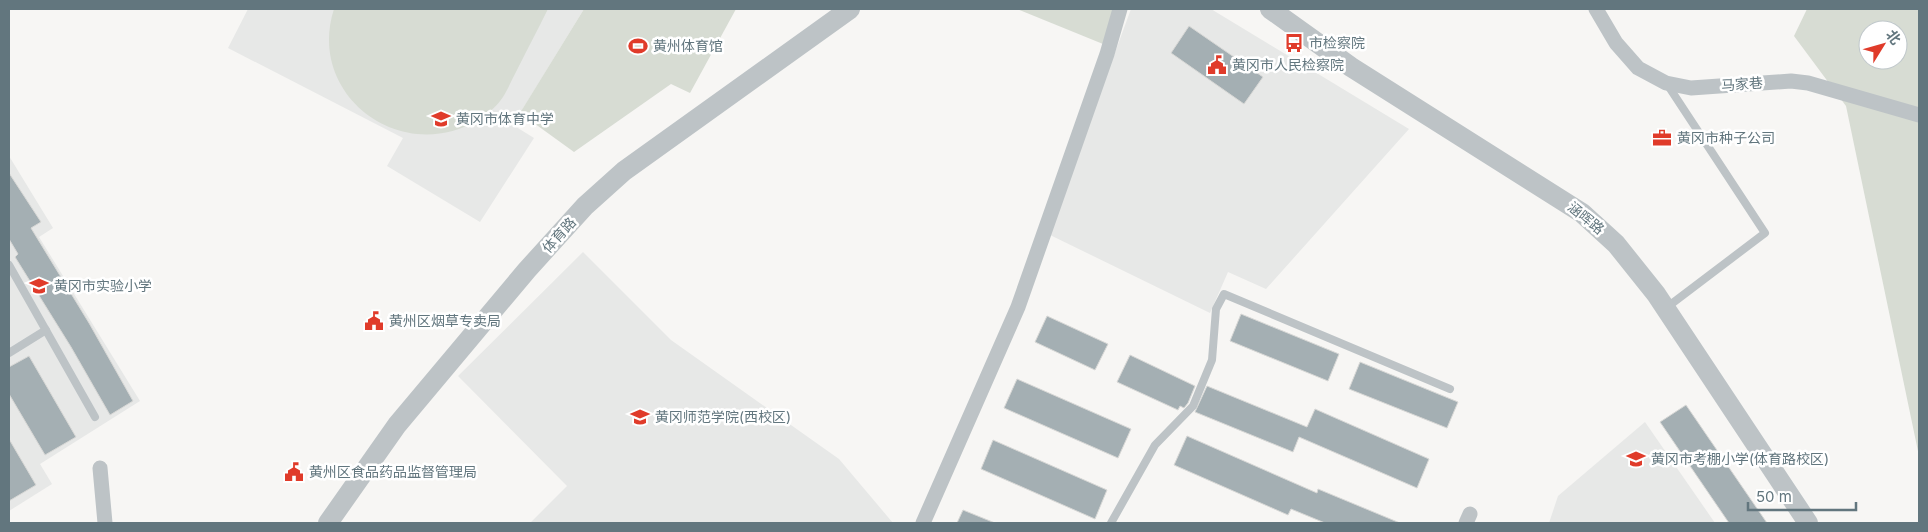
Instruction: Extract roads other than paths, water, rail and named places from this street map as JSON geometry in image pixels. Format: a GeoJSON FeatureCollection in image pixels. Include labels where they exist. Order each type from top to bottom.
{"type":"FeatureCollection","features":[{"type":"Feature","properties":{"kind":"street","name":"体育路"},"geometry":{"type":"LineString","coordinates":[[328,523],[397,425],[527,270],[585,206],[624,171],[850,9]]}},
{"type":"Feature","properties":{"kind":"street"},"geometry":{"type":"LineString","coordinates":[[923,523],[1018,307],[1107,54],[1120,9]]}},
{"type":"Feature","properties":{"kind":"street","name":"涵晖路"},"geometry":{"type":"LineString","coordinates":[[1270,9],[1351,67],[1582,213],[1616,244],[1666,308],[1808,523]]}},
{"type":"Feature","properties":{"kind":"street","name":"马家巷"},"geometry":{"type":"LineString","coordinates":[[1596,9],[1616,43],[1638,68],[1666,83],[1691,88],[1790,81],[1808,83],[1919,115]]}},
{"type":"Feature","properties":{"kind":"street"},"geometry":{"type":"LineString","coordinates":[[100,468],[104,523]]}},
{"type":"Feature","properties":{"kind":"lane"},"geometry":{"type":"LineString","coordinates":[[1666,83],[1765,233],[1666,308]]}},
{"type":"Feature","properties":{"kind":"lane"},"geometry":{"type":"LineString","coordinates":[[9,265],[96,417]]}},
{"type":"Feature","properties":{"kind":"lane"},"geometry":{"type":"LineString","coordinates":[[1111,523],[1156,445],[1193,406],[1212,360],[1216,309],[1224,294],[1450,388]]}},
{"type":"Feature","properties":{"kind":"lane"},"geometry":{"type":"LineString","coordinates":[[9,352],[46,330]]}},
{"type":"Feature","properties":{"kind":"place","name":"市检察院"},"geometry":{"type":"Point","coordinates":[1294,43]}},
{"type":"Feature","properties":{"kind":"place","name":"黄州体育馆"},"geometry":{"type":"Point","coordinates":[638,46]}},
{"type":"Feature","properties":{"kind":"place","name":"黄冈市人民检察院"},"geometry":{"type":"Point","coordinates":[1217,65]}},
{"type":"Feature","properties":{"kind":"place","name":"黄冈市体育中学"},"geometry":{"type":"Point","coordinates":[441,119]}},
{"type":"Feature","properties":{"kind":"place","name":"黄冈市种子公司"},"geometry":{"type":"Point","coordinates":[1662,138]}},
{"type":"Feature","properties":{"kind":"place","name":"黄冈市实验小学"},"geometry":{"type":"Point","coordinates":[39,286]}},
{"type":"Feature","properties":{"kind":"place","name":"黄州区烟草专卖局"},"geometry":{"type":"Point","coordinates":[374,321]}},
{"type":"Feature","properties":{"kind":"place","name":"黄冈师范学院(西校区)"},"geometry":{"type":"Point","coordinates":[640,417]}},
{"type":"Feature","properties":{"kind":"place","name":"黄冈市考棚小学(体育路校区)"},"geometry":{"type":"Point","coordinates":[1636,459]}},
{"type":"Feature","properties":{"kind":"place","name":"黄州区食品药品监督管理局"},"geometry":{"type":"Point","coordinates":[294,472]}}]}
